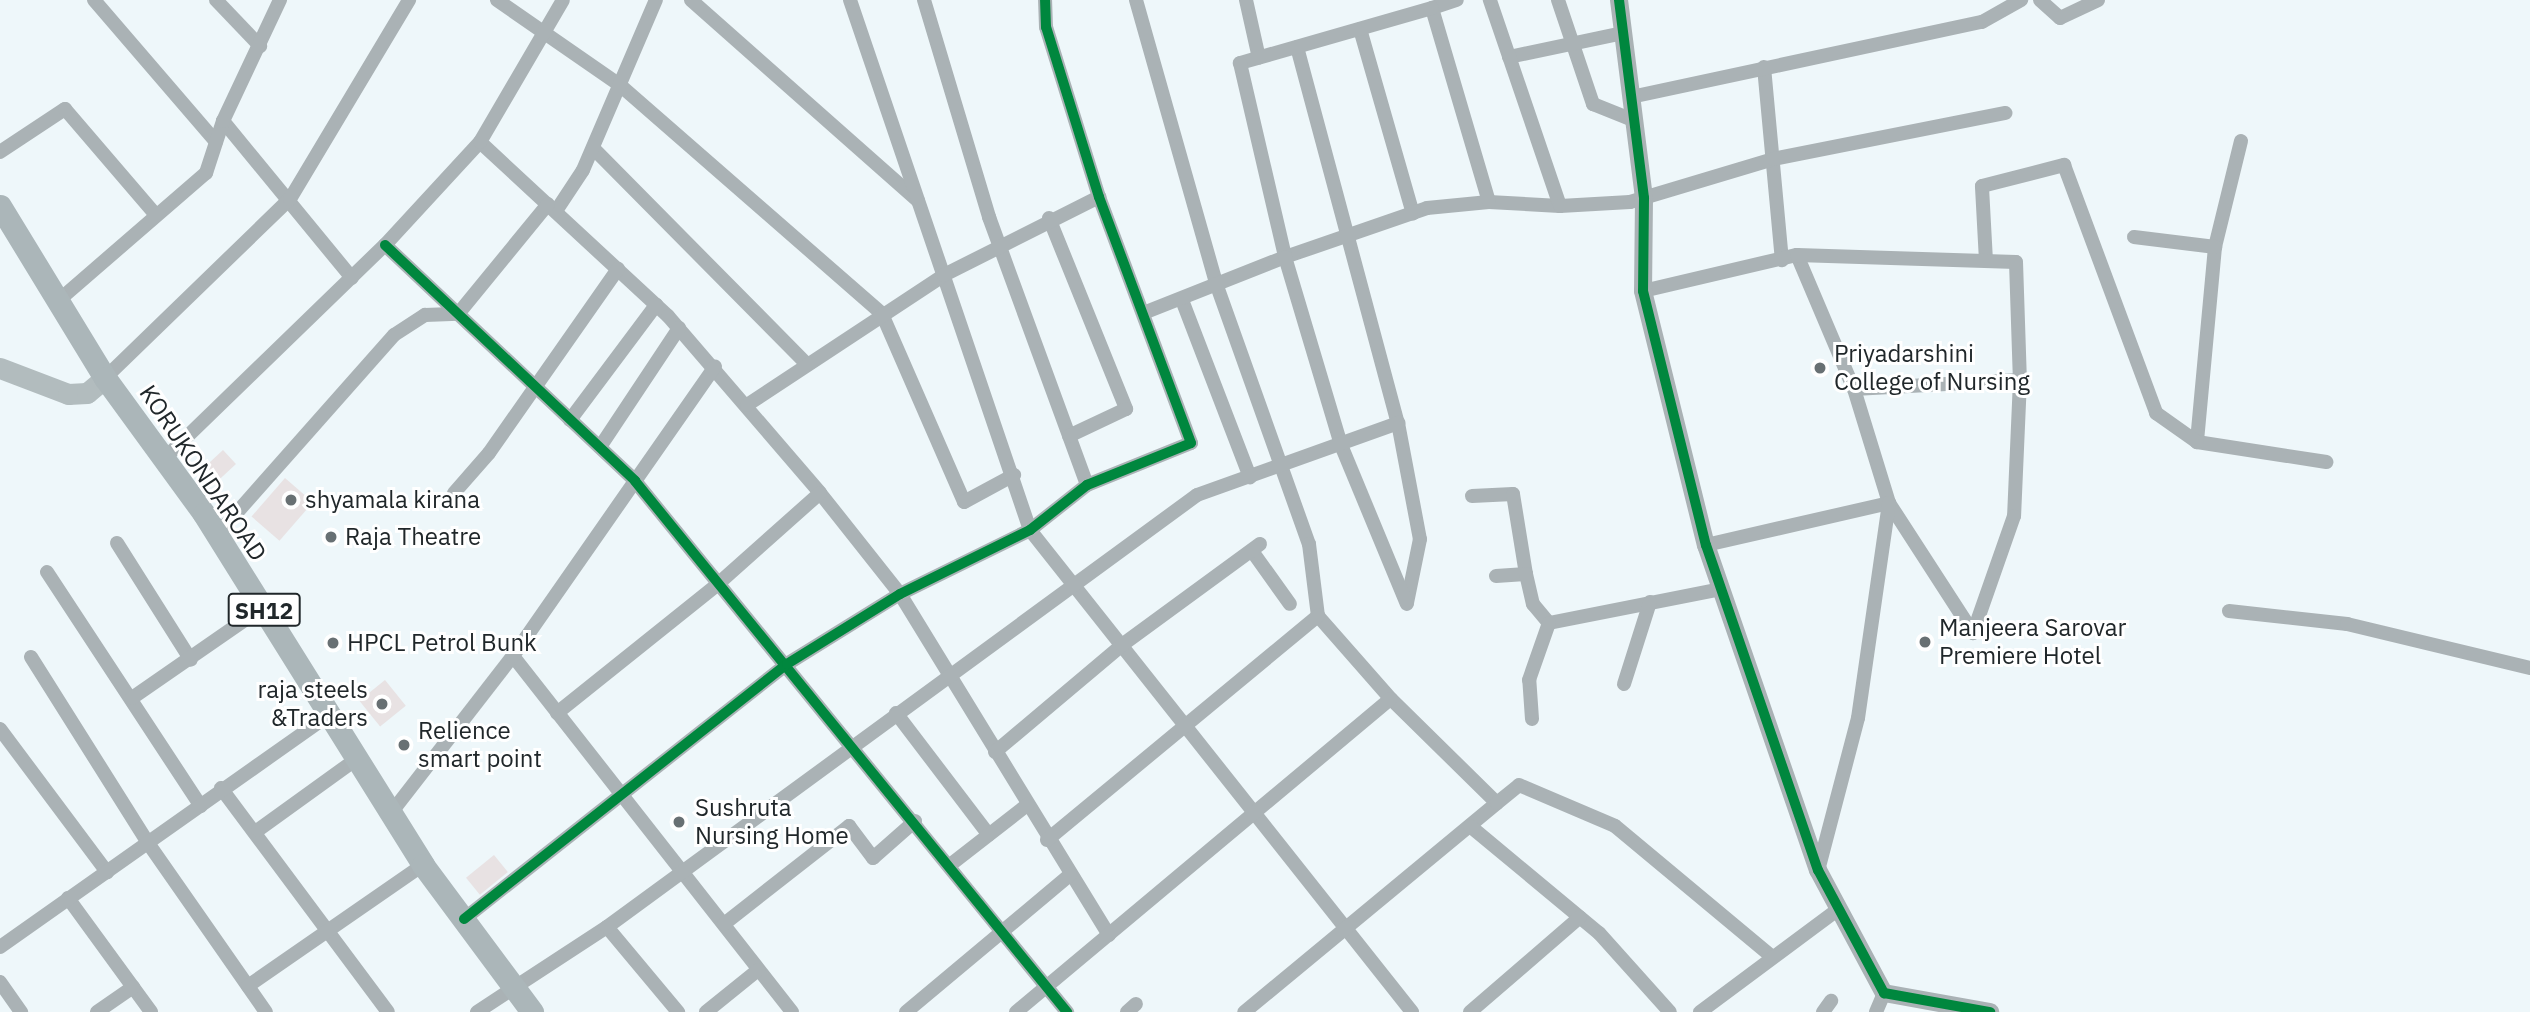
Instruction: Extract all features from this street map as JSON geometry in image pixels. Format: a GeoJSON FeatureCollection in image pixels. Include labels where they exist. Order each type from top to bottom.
{"type":"FeatureCollection","features":[{"type":"Feature","properties":{"kind":"main road","name":"KORUKONDAROAD"},"geometry":{"type":"LineString","coordinates":[[0,205],[105,378],[166,457],[217,535],[423,865],[532,1012]]}},
{"type":"Feature","properties":{"kind":"main road"},"geometry":{"type":"LineString","coordinates":[[0,368],[68,394],[87,393],[105,378]]}},
{"type":"Feature","properties":{"kind":"street"},"geometry":{"type":"LineString","coordinates":[[94,0],[216,142]]}},
{"type":"Feature","properties":{"kind":"street"},"geometry":{"type":"LineString","coordinates":[[216,0],[260,46]]}},
{"type":"Feature","properties":{"kind":"street"},"geometry":{"type":"LineString","coordinates":[[58,301],[206,173],[223,121],[280,0]]}},
{"type":"Feature","properties":{"kind":"street"},"geometry":{"type":"LineString","coordinates":[[105,378],[290,199],[409,0]]}},
{"type":"Feature","properties":{"kind":"street"},"geometry":{"type":"LineString","coordinates":[[497,0],[545,36],[621,86],[882,314],[964,502],[1014,475]]}},
{"type":"Feature","properties":{"kind":"street"},"geometry":{"type":"LineString","coordinates":[[166,457],[385,245],[480,142],[545,36],[563,0]]}},
{"type":"Feature","properties":{"kind":"street"},"geometry":{"type":"LineString","coordinates":[[217,535],[394,335],[425,315],[458,314],[552,208],[593,148],[656,0]]}},
{"type":"Feature","properties":{"kind":"street"},"geometry":{"type":"LineString","coordinates":[[691,0],[919,202]]}},
{"type":"Feature","properties":{"kind":"street"},"geometry":{"type":"LineString","coordinates":[[850,0],[1014,475],[1030,530],[1412,1012]]}},
{"type":"Feature","properties":{"kind":"street"},"geometry":{"type":"LineString","coordinates":[[924,0],[999,246],[1087,485]]}},
{"type":"Feature","properties":{"kind":"street"},"geometry":{"type":"LineString","coordinates":[[464,919],[788,664],[900,594],[1030,530],[1087,485],[1191,443],[1146,313],[1099,197],[1046,27],[1045,0]]}},
{"type":"Feature","properties":{"kind":"street"},"geometry":{"type":"LineString","coordinates":[[1136,0],[1217,286],[1277,467],[1309,544],[1318,616],[1391,699],[1497,803]]}},
{"type":"Feature","properties":{"kind":"street"},"geometry":{"type":"LineString","coordinates":[[1247,0],[1259,58]]}},
{"type":"Feature","properties":{"kind":"street"},"geometry":{"type":"LineString","coordinates":[[1490,0],[1560,206]]}},
{"type":"Feature","properties":{"kind":"street"},"geometry":{"type":"LineString","coordinates":[[1558,0],[1593,104],[1634,121]]}},
{"type":"Feature","properties":{"kind":"street"},"geometry":{"type":"LineString","coordinates":[[1619,0],[1644,198],[1643,291],[1706,545],[1818,870],[1836,911],[1884,993],[1990,1012]]}},
{"type":"Feature","properties":{"kind":"street"},"geometry":{"type":"LineString","coordinates":[[1631,97],[1764,66],[1982,22],[2021,0]]}},
{"type":"Feature","properties":{"kind":"street"},"geometry":{"type":"LineString","coordinates":[[2040,0],[2060,18],[2098,0]]}},
{"type":"Feature","properties":{"kind":"street"},"geometry":{"type":"LineString","coordinates":[[1297,47],[1345,239],[1398,423],[1420,540],[1407,604],[1341,444],[1285,257],[1240,63],[1445,3],[1489,202]]}},
{"type":"Feature","properties":{"kind":"street"},"geometry":{"type":"LineString","coordinates":[[1360,29],[1413,214]]}},
{"type":"Feature","properties":{"kind":"street"},"geometry":{"type":"LineString","coordinates":[[1510,57],[1623,33]]}},
{"type":"Feature","properties":{"kind":"street"},"geometry":{"type":"LineString","coordinates":[[1764,66],[1782,260]]}},
{"type":"Feature","properties":{"kind":"street"},"geometry":{"type":"LineString","coordinates":[[0,152],[65,109],[156,215]]}},
{"type":"Feature","properties":{"kind":"street"},"geometry":{"type":"LineString","coordinates":[[1146,313],[1285,257],[1413,214],[1489,202],[1560,206],[1644,198],[1773,159],[2006,113]]}},
{"type":"Feature","properties":{"kind":"street"},"geometry":{"type":"LineString","coordinates":[[223,121],[290,199],[352,278]]}},
{"type":"Feature","properties":{"kind":"street"},"geometry":{"type":"LineString","coordinates":[[2196,442],[2215,247],[2241,141]]}},
{"type":"Feature","properties":{"kind":"street"},"geometry":{"type":"LineString","coordinates":[[480,142],[679,328],[715,366],[820,492],[900,594],[947,678],[1109,935]]}},
{"type":"Feature","properties":{"kind":"street"},"geometry":{"type":"LineString","coordinates":[[593,148],[807,364]]}},
{"type":"Feature","properties":{"kind":"street"},"geometry":{"type":"LineString","coordinates":[[1986,261],[1982,186],[2064,165],[2156,413],[2196,442],[2326,462]]}},
{"type":"Feature","properties":{"kind":"street"},"geometry":{"type":"LineString","coordinates":[[747,405],[944,275],[1049,218],[1099,197]]}},
{"type":"Feature","properties":{"kind":"street"},"geometry":{"type":"LineString","coordinates":[[1049,218],[1126,409],[1069,436]]}},
{"type":"Feature","properties":{"kind":"street"},"geometry":{"type":"LineString","coordinates":[[2134,237],[2215,247]]}},
{"type":"Feature","properties":{"kind":"street"},"geometry":{"type":"LineString","coordinates":[[385,245],[635,481],[855,745],[1067,1012]]}},
{"type":"Feature","properties":{"kind":"street"},"geometry":{"type":"LineString","coordinates":[[1643,291],[1797,255],[2016,262],[2020,380],[2014,516],[1973,633],[1889,503],[1854,389],[1797,255]]}},
{"type":"Feature","properties":{"kind":"street"},"geometry":{"type":"LineString","coordinates":[[454,493],[618,269]]}},
{"type":"Feature","properties":{"kind":"street"},"geometry":{"type":"LineString","coordinates":[[1182,300],[1250,477]]}},
{"type":"Feature","properties":{"kind":"street"},"geometry":{"type":"LineString","coordinates":[[570,420],[656,305]]}},
{"type":"Feature","properties":{"kind":"street"},"geometry":{"type":"LineString","coordinates":[[600,447],[679,328]]}},
{"type":"Feature","properties":{"kind":"street"},"geometry":{"type":"LineString","coordinates":[[391,813],[513,656],[715,366]]}},
{"type":"Feature","properties":{"kind":"street"},"geometry":{"type":"LineString","coordinates":[[1854,389],[2020,380]]}},
{"type":"Feature","properties":{"kind":"street"},"geometry":{"type":"LineString","coordinates":[[477,1012],[607,926],[947,678],[1071,582],[1197,495],[1398,423]]}},
{"type":"Feature","properties":{"kind":"street"},"geometry":{"type":"LineString","coordinates":[[557,713],[719,583],[820,492]]}},
{"type":"Feature","properties":{"kind":"street"},"geometry":{"type":"LineString","coordinates":[[1472,496],[1513,494],[1525,574],[1533,604],[1549,622]]}},
{"type":"Feature","properties":{"kind":"street"},"geometry":{"type":"LineString","coordinates":[[1706,545],[1889,503]]}},
{"type":"Feature","properties":{"kind":"street"},"geometry":{"type":"LineString","coordinates":[[1818,870],[1858,718],[1889,503]]}},
{"type":"Feature","properties":{"kind":"street"},"geometry":{"type":"LineString","coordinates":[[117,543],[191,660]]}},
{"type":"Feature","properties":{"kind":"street"},"geometry":{"type":"LineString","coordinates":[[995,752],[1122,645],[1256,547],[1290,604]]}},
{"type":"Feature","properties":{"kind":"street"},"geometry":{"type":"LineString","coordinates":[[47,572],[201,806]]}},
{"type":"Feature","properties":{"kind":"street"},"geometry":{"type":"LineString","coordinates":[[1496,576],[1525,574]]}},
{"type":"Feature","properties":{"kind":"street"},"geometry":{"type":"LineString","coordinates":[[1549,622],[1721,589]]}},
{"type":"Feature","properties":{"kind":"street"},"geometry":{"type":"LineString","coordinates":[[1624,684],[1650,603]]}},
{"type":"Feature","properties":{"kind":"street"},"geometry":{"type":"LineString","coordinates":[[132,698],[191,660],[262,608]]}},
{"type":"Feature","properties":{"kind":"street"},"geometry":{"type":"LineString","coordinates":[[2229,611],[2347,624],[2530,668]]}},
{"type":"Feature","properties":{"kind":"street"},"geometry":{"type":"LineString","coordinates":[[1047,840],[1182,724],[1318,616]]}},
{"type":"Feature","properties":{"kind":"street"},"geometry":{"type":"LineString","coordinates":[[1532,719],[1529,680],[1549,622]]}},
{"type":"Feature","properties":{"kind":"street"},"geometry":{"type":"LineString","coordinates":[[513,656],[792,1012]]}},
{"type":"Feature","properties":{"kind":"street"},"geometry":{"type":"LineString","coordinates":[[31,657],[148,843],[267,1012]]}},
{"type":"Feature","properties":{"kind":"street"},"geometry":{"type":"LineString","coordinates":[[1016,1012],[1256,816],[1391,699]]}},
{"type":"Feature","properties":{"kind":"street"},"geometry":{"type":"LineString","coordinates":[[896,713],[989,835]]}},
{"type":"Feature","properties":{"kind":"street"},"geometry":{"type":"LineString","coordinates":[[0,947],[328,716]]}},
{"type":"Feature","properties":{"kind":"street"},"geometry":{"type":"LineString","coordinates":[[0,729],[107,872]]}},
{"type":"Feature","properties":{"kind":"street"},"geometry":{"type":"LineString","coordinates":[[258,830],[355,760]]}},
{"type":"Feature","properties":{"kind":"street"},"geometry":{"type":"LineString","coordinates":[[1244,1012],[1347,930],[1518,785],[1615,826],[1771,956]]}},
{"type":"Feature","properties":{"kind":"street"},"geometry":{"type":"LineString","coordinates":[[221,789],[258,830],[388,1012]]}},
{"type":"Feature","properties":{"kind":"street"},"geometry":{"type":"LineString","coordinates":[[950,865],[1027,805]]}},
{"type":"Feature","properties":{"kind":"street"},"geometry":{"type":"LineString","coordinates":[[724,923],[849,826],[873,858],[915,821]]}},
{"type":"Feature","properties":{"kind":"street"},"geometry":{"type":"LineString","coordinates":[[1470,826],[1580,917],[1670,1012]]}},
{"type":"Feature","properties":{"kind":"street"},"geometry":{"type":"LineString","coordinates":[[248,986],[327,927],[423,865]]}},
{"type":"Feature","properties":{"kind":"street"},"geometry":{"type":"LineString","coordinates":[[906,1012],[1070,875]]}},
{"type":"Feature","properties":{"kind":"street"},"geometry":{"type":"LineString","coordinates":[[68,898],[151,1012]]}},
{"type":"Feature","properties":{"kind":"street"},"geometry":{"type":"LineString","coordinates":[[1700,1012],[1771,956],[1836,911]]}},
{"type":"Feature","properties":{"kind":"street"},"geometry":{"type":"LineString","coordinates":[[1470,1012],[1580,917]]}},
{"type":"Feature","properties":{"kind":"street"},"geometry":{"type":"LineString","coordinates":[[607,926],[678,1012]]}},
{"type":"Feature","properties":{"kind":"street"},"geometry":{"type":"LineString","coordinates":[[706,1012],[758,970]]}},
{"type":"Feature","properties":{"kind":"street"},"geometry":{"type":"LineString","coordinates":[[0,982],[21,1012]]}},
{"type":"Feature","properties":{"kind":"street"},"geometry":{"type":"LineString","coordinates":[[97,1012],[133,988]]}},
{"type":"Feature","properties":{"kind":"street"},"geometry":{"type":"LineString","coordinates":[[1876,1012],[1884,993]]}},
{"type":"Feature","properties":{"kind":"building"},"geometry":{"type":"Polygon","coordinates":[[[223,450],[236,464],[213,486],[200,472],[223,450]]]}},
{"type":"Feature","properties":{"kind":"building"},"geometry":{"type":"Polygon","coordinates":[[[285,478],[313,502],[279,541],[252,516],[285,478]]]}},
{"type":"Feature","properties":{"kind":"building","name":"raja steels &Traders"},"geometry":{"type":"Polygon","coordinates":[[[385,680],[406,706],[380,726],[359,701],[385,680]]]}},
{"type":"Feature","properties":{"kind":"building"},"geometry":{"type":"Polygon","coordinates":[[[494,855],[508,872],[480,895],[466,878],[494,855]]]}},
{"type":"Feature","properties":{"kind":"cycle path"},"geometry":{"type":"LineString","coordinates":[[464,919],[787,664],[900,594],[1030,530],[1087,485],[1191,443],[1099,197],[1046,27],[1045,0]]}},
{"type":"Feature","properties":{"kind":"cycle path"},"geometry":{"type":"LineString","coordinates":[[1619,0],[1644,198],[1643,291],[1706,545],[1818,870],[1884,993],[1990,1012]]}},
{"type":"Feature","properties":{"kind":"cycle path"},"geometry":{"type":"LineString","coordinates":[[385,245],[635,481],[1067,1012]]}},
{"type":"Feature","properties":{"kind":"place","name":"Priyadarshini College of Nursing"},"geometry":{"type":"Point","coordinates":[1820,368]}},
{"type":"Feature","properties":{"kind":"place","name":"shyamala kirana"},"geometry":{"type":"Point","coordinates":[291,500]}},
{"type":"Feature","properties":{"kind":"place","name":"Raja Theatre"},"geometry":{"type":"Point","coordinates":[331,537]}},
{"type":"Feature","properties":{"kind":"place","name":"Manjeera Sarovar Premiere Hotel"},"geometry":{"type":"Point","coordinates":[1925,642]}},
{"type":"Feature","properties":{"kind":"place","name":"HPCL Petrol Bunk"},"geometry":{"type":"Point","coordinates":[333,643]}},
{"type":"Feature","properties":{"kind":"place","name":"raja steels &Traders"},"geometry":{"type":"Point","coordinates":[382,704]}},
{"type":"Feature","properties":{"kind":"place","name":"Relience smart point"},"geometry":{"type":"Point","coordinates":[404,745]}},
{"type":"Feature","properties":{"kind":"place","name":"Sushruta Nursing Home"},"geometry":{"type":"Point","coordinates":[679,822]}}]}
